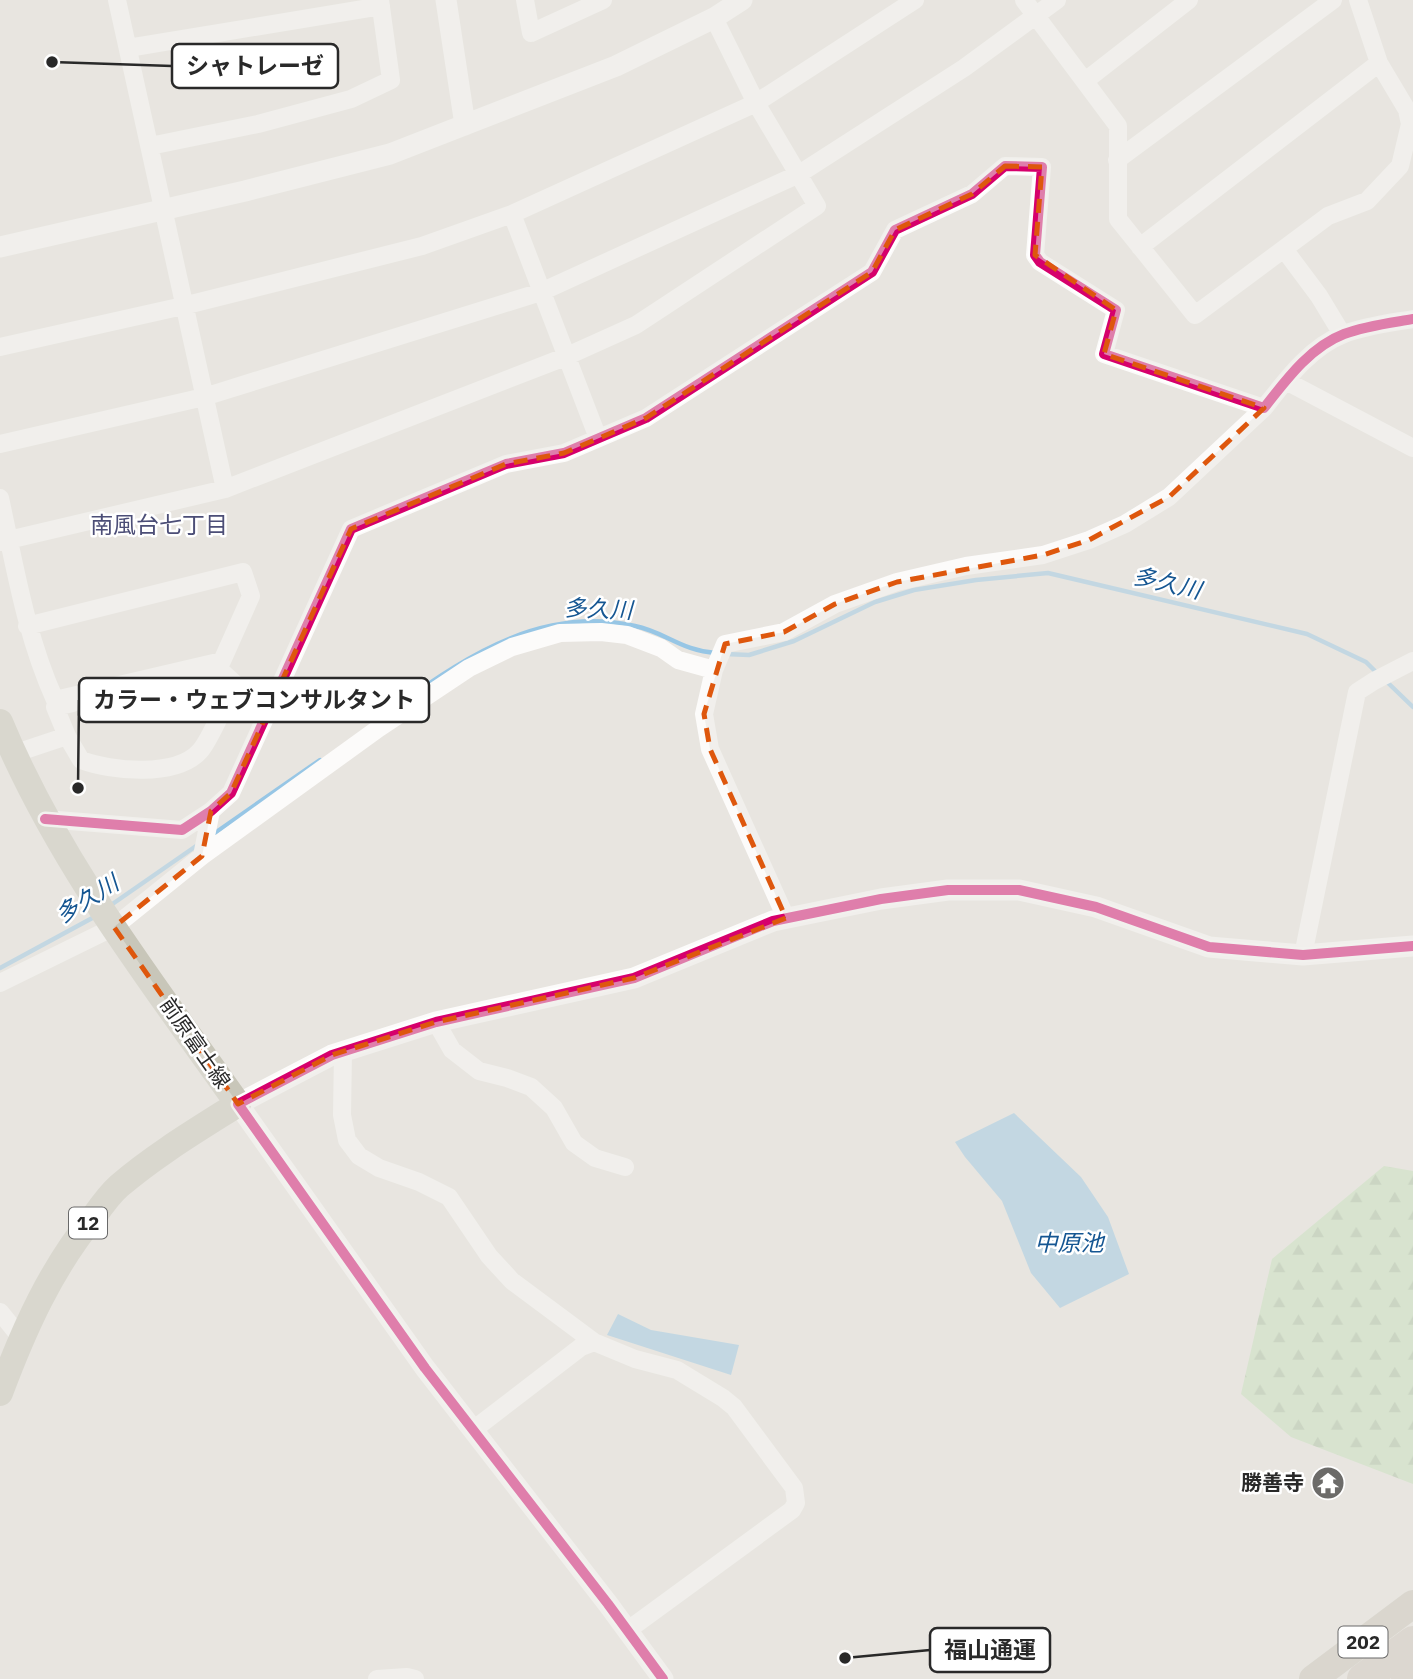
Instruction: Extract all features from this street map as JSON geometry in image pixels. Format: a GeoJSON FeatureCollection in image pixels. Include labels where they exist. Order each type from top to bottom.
{"type":"FeatureCollection","features":[{"type":"Feature","properties":{"kind":"highway","name":"202"},"geometry":{"type":"LineString","coordinates":[[1313,1679],[1413,1604]]}},
{"type":"Feature","properties":{"kind":"highway"},"geometry":{"type":"LineString","coordinates":[[1363,1679],[1413,1642]]}},
{"type":"Feature","properties":{"kind":"highway"},"geometry":{"type":"LineString","coordinates":[[1380,1679],[1413,1654]]}},
{"type":"Feature","properties":{"kind":"highway"},"geometry":{"type":"LineString","coordinates":[[1407,1679],[1413,1675]]}},
{"type":"Feature","properties":{"kind":"main road","name":"前原富士線"},"geometry":{"type":"LineString","coordinates":[[0,722],[45,819],[92,898],[238,1104],[165,1151],[117,1188],[76,1237],[52,1275],[21,1338],[0,1393]]}},
{"type":"Feature","properties":{"kind":"street"},"geometry":{"type":"LineString","coordinates":[[117,0],[225,489]]}},
{"type":"Feature","properties":{"kind":"street"},"geometry":{"type":"LineString","coordinates":[[446,0],[465,125]]}},
{"type":"Feature","properties":{"kind":"street"},"geometry":{"type":"LineString","coordinates":[[525,0],[531,33],[603,0]]}},
{"type":"Feature","properties":{"kind":"street"},"geometry":{"type":"LineString","coordinates":[[0,247],[390,154],[616,66],[713,18],[742,0]]}},
{"type":"Feature","properties":{"kind":"street"},"geometry":{"type":"LineString","coordinates":[[0,347],[183,306],[422,246],[512,214],[756,103],[915,0]]}},
{"type":"Feature","properties":{"kind":"street"},"geometry":{"type":"LineString","coordinates":[[1024,0],[1118,126],[1118,219],[1195,315],[1328,216],[1367,201],[1400,166],[1410,124],[1406,110],[1379,63],[1358,0]]}},
{"type":"Feature","properties":{"kind":"street"},"geometry":{"type":"LineString","coordinates":[[0,444],[204,397],[541,292],[799,174],[964,68],[1057,0]]}},
{"type":"Feature","properties":{"kind":"street"},"geometry":{"type":"LineString","coordinates":[[1085,81],[1189,0]]}},
{"type":"Feature","properties":{"kind":"street"},"geometry":{"type":"LineString","coordinates":[[1117,160],[1333,0]]}},
{"type":"Feature","properties":{"kind":"street"},"geometry":{"type":"LineString","coordinates":[[128,48],[380,3],[391,80],[351,99],[258,124],[150,146]]}},
{"type":"Feature","properties":{"kind":"street"},"geometry":{"type":"LineString","coordinates":[[5,542],[225,489],[565,357],[636,325],[817,206],[756,103],[713,18]]}},
{"type":"Feature","properties":{"kind":"street"},"geometry":{"type":"LineString","coordinates":[[1140,247],[1379,63]]}},
{"type":"Feature","properties":{"kind":"street"},"geometry":{"type":"LineString","coordinates":[[45,819],[182,830],[211,811],[231,793],[351,529],[506,464],[564,453],[646,418],[873,272],[895,230],[972,194],[1005,166],[1042,167],[1035,255],[1040,262],[1116,310],[1104,354],[1264,408]]}},
{"type":"Feature","properties":{"kind":"street"},"geometry":{"type":"LineString","coordinates":[[512,214],[598,438]]}},
{"type":"Feature","properties":{"kind":"street"},"geometry":{"type":"LineString","coordinates":[[1284,249],[1319,296],[1342,334]]}},
{"type":"Feature","properties":{"kind":"street"},"geometry":{"type":"LineString","coordinates":[[0,983],[114,927],[203,850],[423,697],[469,668],[512,647],[560,633],[614,634],[627,635],[650,643],[678,660],[719,658],[784,632],[835,604],[897,582],[966,566],[1043,555],[1089,540],[1125,524],[1169,496],[1264,408],[1318,349],[1342,334],[1413,319]]}},
{"type":"Feature","properties":{"kind":"street"},"geometry":{"type":"LineString","coordinates":[[1286,381],[1413,448]]}},
{"type":"Feature","properties":{"kind":"street"},"geometry":{"type":"LineString","coordinates":[[0,498],[5,542],[27,626],[40,667],[55,700],[222,661],[251,596],[243,572],[27,626]]}},
{"type":"Feature","properties":{"kind":"street"},"geometry":{"type":"LineString","coordinates":[[719,658],[704,714],[710,749],[786,918]]}},
{"type":"Feature","properties":{"kind":"street"},"geometry":{"type":"LineString","coordinates":[[1303,955],[1357,692],[1405,665]]}},
{"type":"Feature","properties":{"kind":"street"},"geometry":{"type":"LineString","coordinates":[[222,672],[234,683],[200,752],[173,768],[122,770],[99,767],[80,760],[67,736],[55,706],[222,672]]}},
{"type":"Feature","properties":{"kind":"street"},"geometry":{"type":"LineString","coordinates":[[13,754],[67,736]]}},
{"type":"Feature","properties":{"kind":"street"},"geometry":{"type":"LineString","coordinates":[[203,850],[211,811]]}},
{"type":"Feature","properties":{"kind":"street"},"geometry":{"type":"LineString","coordinates":[[663,1679],[425,1368],[238,1104],[343,1052],[436,1022],[634,978],[773,921],[881,899],[948,890],[1019,890],[1096,906],[1209,947],[1303,955],[1413,946]]}},
{"type":"Feature","properties":{"kind":"street"},"geometry":{"type":"LineString","coordinates":[[436,1022],[452,1050],[479,1071],[531,1087],[554,1108],[574,1143],[595,1158],[625,1167]]}},
{"type":"Feature","properties":{"kind":"street"},"geometry":{"type":"LineString","coordinates":[[343,1052],[342,1115],[347,1140],[359,1156],[379,1168],[419,1182],[449,1197],[489,1256],[512,1281],[594,1342],[635,1359],[677,1370],[723,1398],[734,1407],[794,1488],[797,1496],[792,1510],[628,1630]]}},
{"type":"Feature","properties":{"kind":"street"},"geometry":{"type":"LineString","coordinates":[[0,1311],[21,1338]]}},
{"type":"Feature","properties":{"kind":"street"},"geometry":{"type":"LineString","coordinates":[[473,1430],[573,1353],[587,1343],[594,1342]]}},
{"type":"Feature","properties":{"kind":"street"},"geometry":{"type":"LineString","coordinates":[[377,1679],[407,1676],[415,1679]]}},
{"type":"Feature","properties":{"kind":"highlighted area"},"geometry":{"type":"Polygon","coordinates":[[[1005,166],[1042,167],[1035,255],[1116,310],[1104,354],[1264,408],[1169,497],[1089,540],[1043,555],[897,582],[835,604],[784,632],[725,644],[704,714],[710,749],[786,918],[634,978],[436,1022],[332,1055],[238,1104],[114,927],[202,856],[211,811],[231,793],[351,529],[506,464],[564,453],[646,418],[872,272],[895,230],[972,194],[1005,166]]]}},
{"type":"Feature","properties":{"kind":"green space"},"geometry":{"type":"Polygon","coordinates":[[[1384,1166],[1413,1171],[1413,1484],[1291,1437],[1241,1394],[1272,1259],[1384,1166]]]}},
{"type":"Feature","properties":{"kind":"water","name":"中原池"},"geometry":{"type":"Polygon","coordinates":[[[1014,1113],[1081,1177],[1108,1217],[1129,1274],[1060,1308],[1031,1273],[1002,1201],[955,1142],[1014,1113]]]}},
{"type":"Feature","properties":{"kind":"water"},"geometry":{"type":"Polygon","coordinates":[[[618,1314],[651,1330],[739,1345],[731,1375],[607,1335],[618,1314]]]}},
{"type":"Feature","properties":{"kind":"waterway","name":"多久川"},"geometry":{"type":"LineString","coordinates":[[725,654],[749,655],[794,641],[875,602],[914,590],[976,580],[1048,573],[1307,634],[1366,662],[1377,673]]}},
{"type":"Feature","properties":{"kind":"waterway","name":"多久川"},"geometry":{"type":"LineString","coordinates":[[401,703],[482,651],[540,628],[570,623],[602,622],[635,626],[656,632],[693,649],[716,653]]}},
{"type":"Feature","properties":{"kind":"waterway","name":"多久川"},"geometry":{"type":"LineString","coordinates":[[1386,681],[1413,707]]}},
{"type":"Feature","properties":{"kind":"waterway","name":"多久川"},"geometry":{"type":"LineString","coordinates":[[212,835],[320,760]]}},
{"type":"Feature","properties":{"kind":"waterway","name":"多久川"},"geometry":{"type":"LineString","coordinates":[[111,905],[199,844]]}},
{"type":"Feature","properties":{"kind":"waterway","name":"多久川"},"geometry":{"type":"LineString","coordinates":[[0,968],[96,916]]}},
{"type":"Feature","properties":{"kind":"cycle path"},"geometry":{"type":"LineString","coordinates":[[45,819],[182,830],[211,811],[231,793],[351,529],[506,464],[564,453],[646,418],[872,272],[895,230],[972,194],[1005,166],[1042,167],[1035,255],[1040,262],[1116,310],[1104,354],[1264,408],[1300,365],[1320,347],[1360,329],[1413,319]]}},
{"type":"Feature","properties":{"kind":"cycle path"},"geometry":{"type":"LineString","coordinates":[[663,1679],[425,1368],[238,1104],[332,1055],[436,1022],[634,978],[773,921],[881,899],[948,890],[1019,890],[1096,907],[1209,947],[1303,955],[1413,946]]}},
{"type":"Feature","properties":{"kind":"place","name":"シャトレーゼ"},"geometry":{"type":"Point","coordinates":[52,62]}},
{"type":"Feature","properties":{"kind":"place","name":"カラー・ウェブコンサルタント"},"geometry":{"type":"Point","coordinates":[78,788]}},
{"type":"Feature","properties":{"kind":"place","name":"勝善寺"},"geometry":{"type":"Point","coordinates":[1328,1483]}},
{"type":"Feature","properties":{"kind":"place","name":"福山通運"},"geometry":{"type":"Point","coordinates":[845,1658]}},
{"type":"Feature","properties":{"kind":"district","name":"南風台七丁目"},"geometry":{"type":"Point","coordinates":[159,525]}}]}
